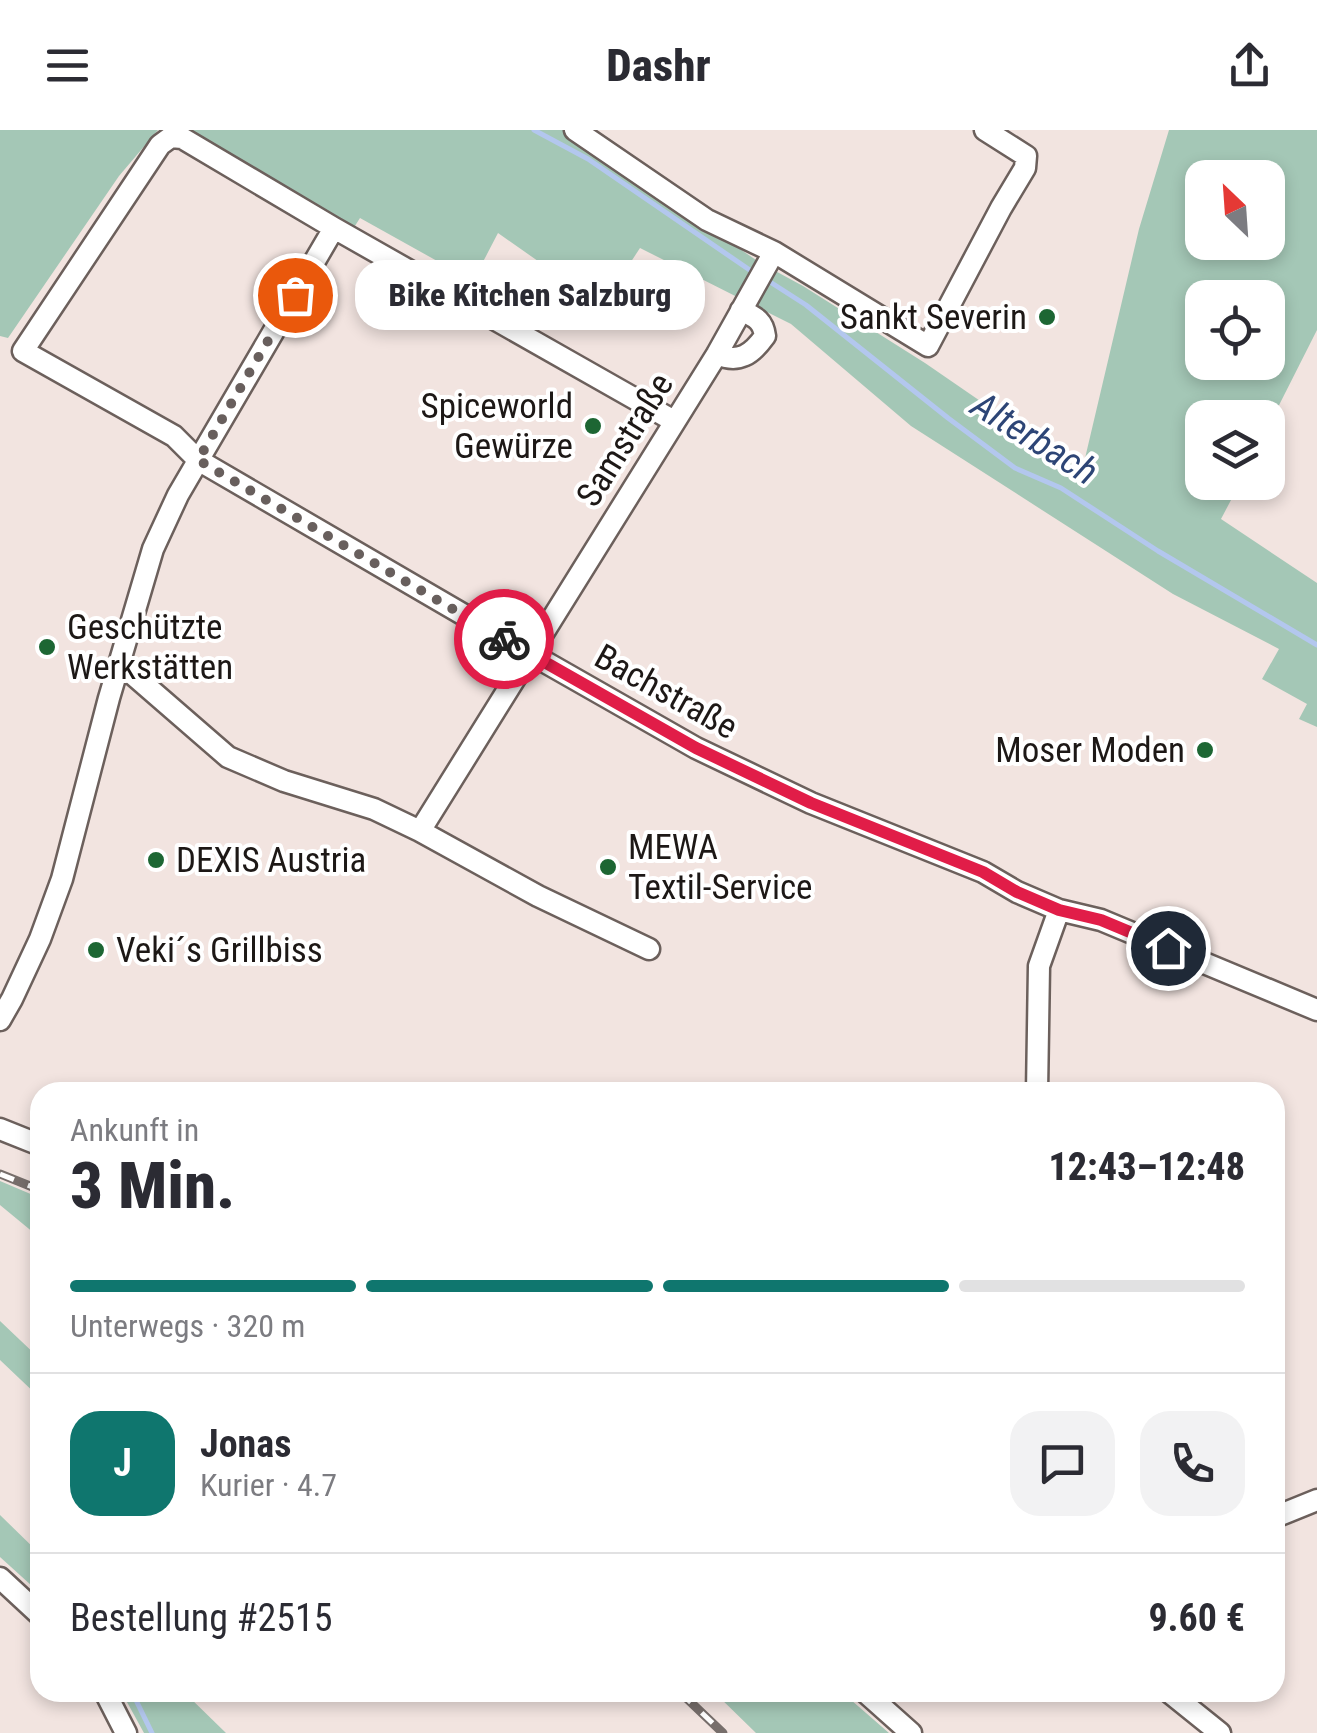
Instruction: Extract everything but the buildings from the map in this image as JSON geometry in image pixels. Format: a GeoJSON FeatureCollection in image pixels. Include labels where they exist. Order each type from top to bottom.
{"type":"FeatureCollection","features":[{"type":"Feature","properties":{"kind":"street"},"geometry":{"type":"LineString","coordinates":[[575,130],[770,259],[928,346],[1026,168],[1026,156],[986,130]]}},
{"type":"Feature","properties":{"kind":"street","name":"Bachstraße"},"geometry":{"type":"LineString","coordinates":[[334,228],[182,138],[170,137],[160,145],[23,351],[174,436],[198,460],[712,756],[811,803],[983,872],[1059,910],[1101,920],[1317,1010]]}},
{"type":"Feature","properties":{"kind":"street"},"geometry":{"type":"LineString","coordinates":[[0,1020],[40,939],[62,880],[153,549],[178,495],[334,228],[674,421]]}},
{"type":"Feature","properties":{"kind":"street","name":"Samstraße"},"geometry":{"type":"LineString","coordinates":[[420,831],[716,354],[770,259]]}},
{"type":"Feature","properties":{"kind":"street"},"geometry":{"type":"LineString","coordinates":[[716,354],[740,358],[755,350],[765,336],[764,325],[747,301]]}},
{"type":"Feature","properties":{"kind":"street"},"geometry":{"type":"LineString","coordinates":[[118,668],[130,672],[228,757],[284,781],[374,809],[538,896],[649,949]]}},
{"type":"Feature","properties":{"kind":"street"},"geometry":{"type":"LineString","coordinates":[[1037,1082],[1040,966],[1059,910]]}},
{"type":"Feature","properties":{"kind":"street"},"geometry":{"type":"LineString","coordinates":[[0,1129],[30,1140]]}},
{"type":"Feature","properties":{"kind":"street"},"geometry":{"type":"LineString","coordinates":[[1285,1513],[1317,1500]]}},
{"type":"Feature","properties":{"kind":"street"},"geometry":{"type":"LineString","coordinates":[[0,1578],[30,1606]]}},
{"type":"Feature","properties":{"kind":"street"},"geometry":{"type":"LineString","coordinates":[[110,1702],[126,1733]]}},
{"type":"Feature","properties":{"kind":"street"},"geometry":{"type":"LineString","coordinates":[[876,1702],[912,1733]]}},
{"type":"Feature","properties":{"kind":"street"},"geometry":{"type":"LineString","coordinates":[[1181,1702],[1220,1733]]}},
{"type":"Feature","properties":{"kind":"green space"},"geometry":{"type":"Polygon","coordinates":[[[0,130],[158,130],[119,176],[8,338],[0,336],[0,130]]]}},
{"type":"Feature","properties":{"kind":"green space"},"geometry":{"type":"Polygon","coordinates":[[[187,130],[565,130],[759,262],[925,363],[1082,471],[1139,229],[1169,130],[1317,130],[1317,330],[1282,400],[1185,400],[1185,500],[1231,500],[1221,519],[1317,583],[1317,727],[1299,719],[1307,704],[1262,679],[1279,649],[1173,594],[911,426],[791,324],[640,248],[602,306],[498,233],[473,281],[360,218],[353,229],[187,130]]]}},
{"type":"Feature","properties":{"kind":"green space"},"geometry":{"type":"Polygon","coordinates":[[[0,1181],[30,1194],[30,1230],[0,1205],[0,1181]]]}},
{"type":"Feature","properties":{"kind":"green space"},"geometry":{"type":"Polygon","coordinates":[[[0,1321],[30,1350],[30,1388],[0,1360],[0,1321]]]}},
{"type":"Feature","properties":{"kind":"green space"},"geometry":{"type":"Polygon","coordinates":[[[0,1515],[30,1544],[30,1584],[0,1557],[0,1515]]]}},
{"type":"Feature","properties":{"kind":"green space"},"geometry":{"type":"Polygon","coordinates":[[[127,1702],[194,1702],[226,1733],[144,1733],[127,1702]]]}},
{"type":"Feature","properties":{"kind":"green space"},"geometry":{"type":"Polygon","coordinates":[[[724,1702],[853,1702],[889,1733],[756,1733],[724,1702]]]}},
{"type":"Feature","properties":{"kind":"waterway","name":"Alterbach"},"geometry":{"type":"LineString","coordinates":[[534,130],[588,159],[757,275]]}},
{"type":"Feature","properties":{"kind":"waterway","name":"Alterbach"},"geometry":{"type":"LineString","coordinates":[[767,280],[806,305],[1015,468],[1061,488],[1317,645]]}},
{"type":"Feature","properties":{"kind":"waterway"},"geometry":{"type":"LineString","coordinates":[[137,1702],[152,1733]]}},
{"type":"Feature","properties":{"kind":"railway"},"geometry":{"type":"LineString","coordinates":[[0,1174],[30,1186]]}},
{"type":"Feature","properties":{"kind":"railway"},"geometry":{"type":"LineString","coordinates":[[690,1702],[723,1733]]}},
{"type":"Feature","properties":{"kind":"way so far"},"geometry":{"type":"LineString","coordinates":[[295,295],[198,460],[504,639]]}},
{"type":"Feature","properties":{"kind":"place","name":"Bike Kitchen Salzburg"},"geometry":{"type":"Point","coordinates":[295,295]}},
{"type":"Feature","properties":{"kind":"place","name":"Sankt Severin"},"geometry":{"type":"Point","coordinates":[1047,317]}},
{"type":"Feature","properties":{"kind":"place","name":"Spiceworld Gewürze"},"geometry":{"type":"Point","coordinates":[593,426]}},
{"type":"Feature","properties":{"kind":"place","name":"Geschützte Werkstätten"},"geometry":{"type":"Point","coordinates":[47,647]}},
{"type":"Feature","properties":{"kind":"place","name":"Moser Moden"},"geometry":{"type":"Point","coordinates":[1205,750]}},
{"type":"Feature","properties":{"kind":"place","name":"DEXIS Austria"},"geometry":{"type":"Point","coordinates":[156,860]}},
{"type":"Feature","properties":{"kind":"place","name":"MEWA Textil-Service"},"geometry":{"type":"Point","coordinates":[608,867]}},
{"type":"Feature","properties":{"kind":"place","name":"Veki´s Grillbiss"},"geometry":{"type":"Point","coordinates":[96,950]}},
{"type":"Feature","properties":{"kind":"route"},"geometry":{"type":"LineString","coordinates":[[504,639],[696,748],[811,803],[983,872],[1059,910],[1101,920],[1168,948]]}}]}
